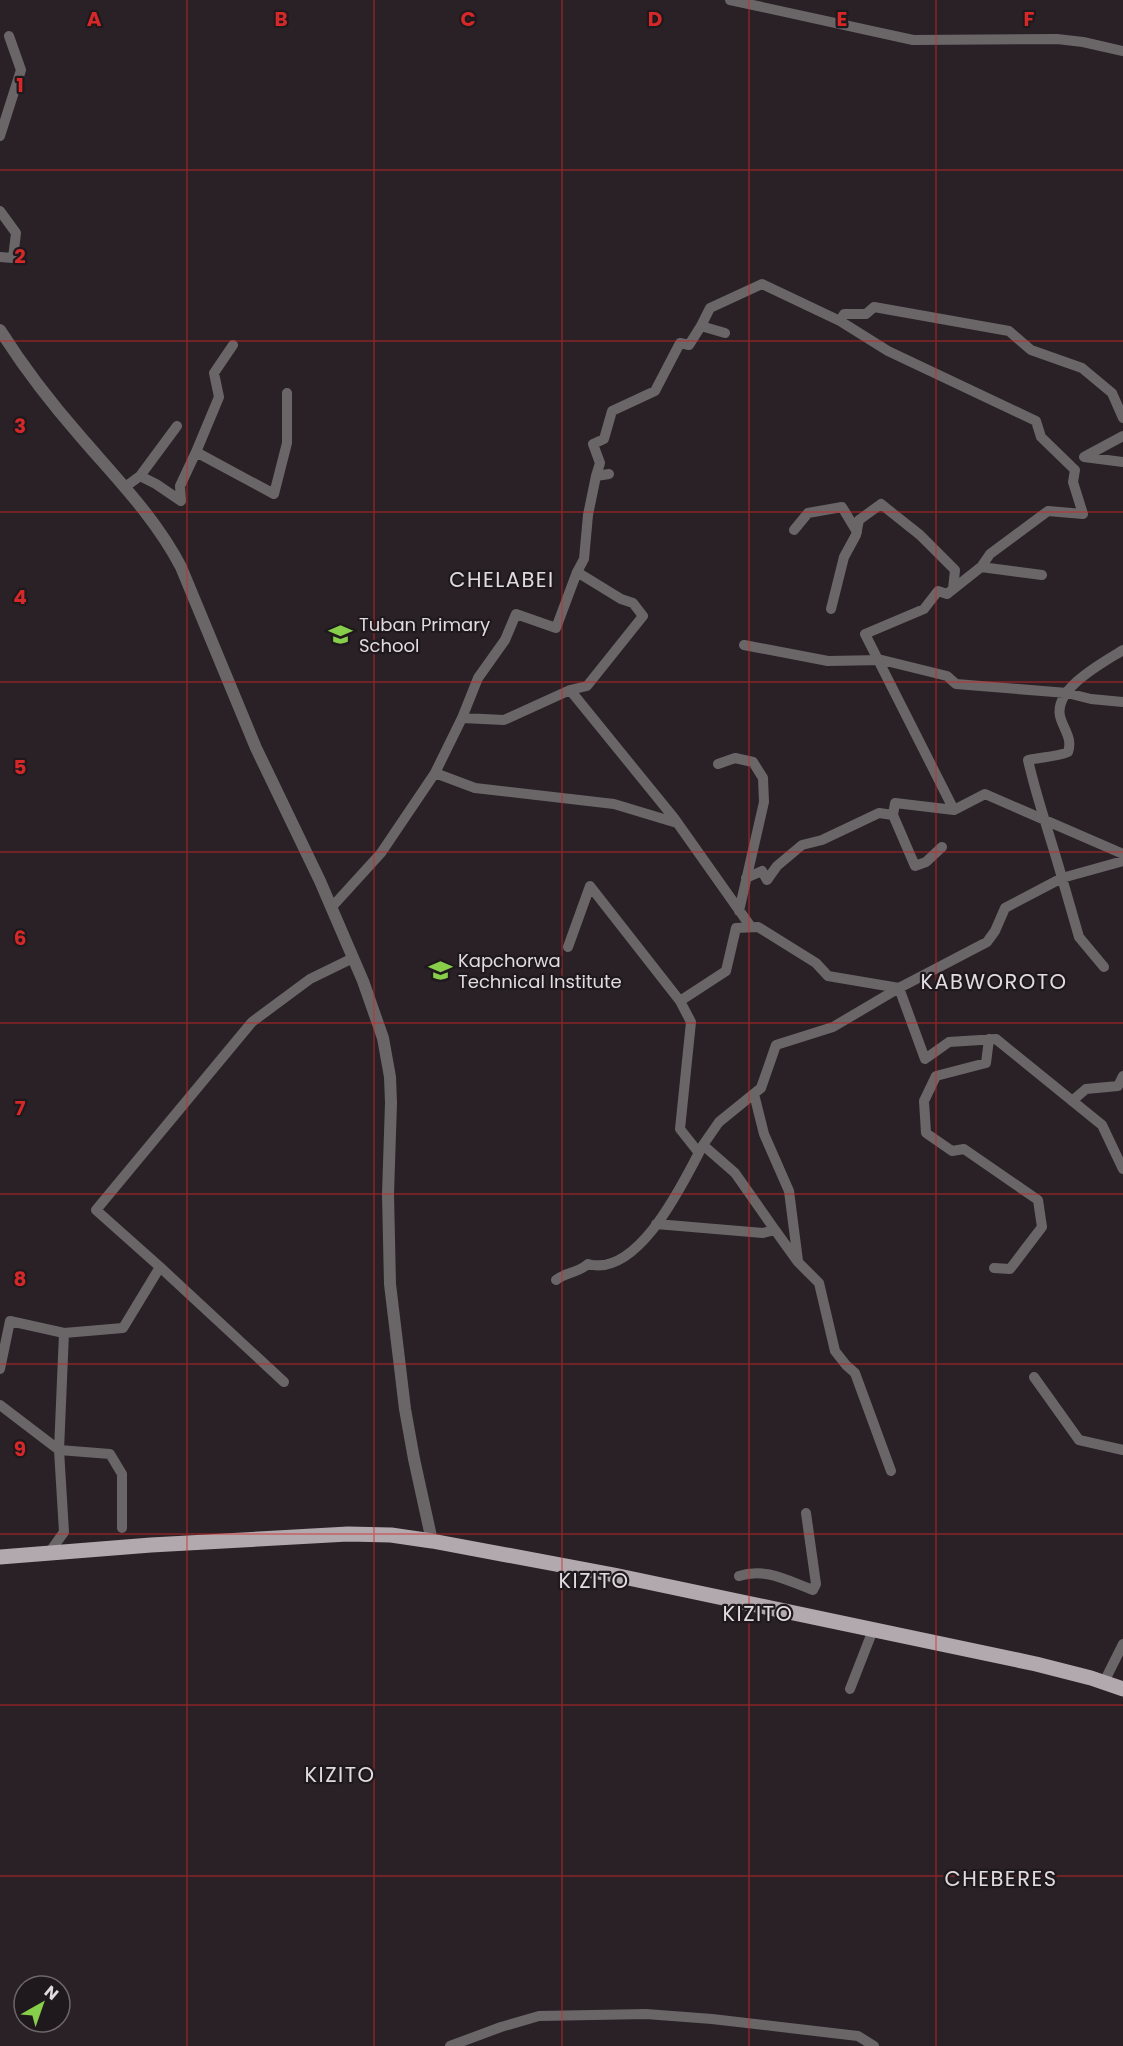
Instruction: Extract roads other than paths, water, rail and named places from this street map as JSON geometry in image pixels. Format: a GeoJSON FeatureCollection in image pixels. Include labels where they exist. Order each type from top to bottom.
{"type":"FeatureCollection","features":[{"type":"Feature","properties":{"kind":"main road"},"geometry":{"type":"LineString","coordinates":[[0,1557],[348,1534],[391,1535],[614,1575],[1036,1664],[1123,1689]]}},
{"type":"Feature","properties":{"kind":"street"},"geometry":{"type":"LineString","coordinates":[[730,0],[913,40],[1057,39],[1123,51]]}},
{"type":"Feature","properties":{"kind":"street"},"geometry":{"type":"LineString","coordinates":[[0,136],[21,70],[9,36]]}},
{"type":"Feature","properties":{"kind":"street"},"geometry":{"type":"LineString","coordinates":[[0,211],[16,233],[13,258],[0,257]]}},
{"type":"Feature","properties":{"kind":"street"},"geometry":{"type":"LineString","coordinates":[[332,908],[381,853],[435,773],[462,718],[478,678],[505,640],[516,614],[556,628],[584,559],[588,515],[600,463],[593,444],[604,439],[612,411],[656,391],[680,344],[689,345],[710,308],[762,284],[840,321],[888,351],[1036,422],[1041,436],[1075,470],[1073,482],[1083,514],[1048,511],[990,554],[981,567],[947,594],[938,591],[924,609],[865,634],[954,810]]}},
{"type":"Feature","properties":{"kind":"street"},"geometry":{"type":"LineString","coordinates":[[840,321],[844,314],[866,314],[874,307],[1009,331],[1031,350],[1082,368],[1112,393],[1123,418]]}},
{"type":"Feature","properties":{"kind":"street"},"geometry":{"type":"LineString","coordinates":[[701,326],[725,333]]}},
{"type":"Feature","properties":{"kind":"street"},"geometry":{"type":"LineString","coordinates":[[0,330],[22,364],[79,435],[148,513],[181,567],[256,748],[321,881],[383,1038],[392,1103],[388,1194],[390,1284],[405,1409],[432,1541]]}},
{"type":"Feature","properties":{"kind":"street"},"geometry":{"type":"LineString","coordinates":[[140,476],[181,501],[180,486],[219,397],[214,373],[233,345]]}},
{"type":"Feature","properties":{"kind":"street"},"geometry":{"type":"LineString","coordinates":[[196,452],[274,494],[287,442],[287,393]]}},
{"type":"Feature","properties":{"kind":"street"},"geometry":{"type":"LineString","coordinates":[[125,487],[140,476],[177,426]]}},
{"type":"Feature","properties":{"kind":"street"},"geometry":{"type":"LineString","coordinates":[[1123,436],[1084,457],[1123,462]]}},
{"type":"Feature","properties":{"kind":"street"},"geometry":{"type":"LineString","coordinates":[[596,476],[609,474]]}},
{"type":"Feature","properties":{"kind":"street"},"geometry":{"type":"LineString","coordinates":[[831,609],[844,556],[857,532],[860,520],[881,504],[920,535],[955,570],[953,589]]}},
{"type":"Feature","properties":{"kind":"street"},"geometry":{"type":"LineString","coordinates":[[794,530],[808,513],[842,507],[857,532]]}},
{"type":"Feature","properties":{"kind":"street"},"geometry":{"type":"LineString","coordinates":[[981,567],[1042,575]]}},
{"type":"Feature","properties":{"kind":"street"},"geometry":{"type":"LineString","coordinates":[[462,718],[504,720],[570,690],[586,686],[643,615],[633,603],[621,599],[577,572]]}},
{"type":"Feature","properties":{"kind":"street"},"geometry":{"type":"LineString","coordinates":[[744,645],[828,661],[879,660],[947,676],[956,684],[1067,693],[1091,699],[1123,702]]}},
{"type":"Feature","properties":{"kind":"street"},"geometry":{"type":"LineString","coordinates":[[1104,967],[1079,937],[1051,838],[1043,820],[1028,760],[1044,756],[1059,756],[1068,752],[1070,745],[1060,715],[1062,702],[1067,693],[1090,670],[1123,650]]}},
{"type":"Feature","properties":{"kind":"street"},"geometry":{"type":"LineString","coordinates":[[570,690],[677,823],[750,927]]}},
{"type":"Feature","properties":{"kind":"street"},"geometry":{"type":"LineString","coordinates":[[718,764],[735,758],[753,762],[763,778],[764,802],[739,911]]}},
{"type":"Feature","properties":{"kind":"street"},"geometry":{"type":"LineString","coordinates":[[435,773],[475,788],[614,804],[677,823]]}},
{"type":"Feature","properties":{"kind":"street"},"geometry":{"type":"LineString","coordinates":[[942,847],[926,862],[915,866],[893,815],[895,803],[954,810],[985,794],[1123,854]]}},
{"type":"Feature","properties":{"kind":"street"},"geometry":{"type":"LineString","coordinates":[[746,878],[762,871],[767,880],[777,866],[802,845],[822,840],[879,813],[893,815]]}},
{"type":"Feature","properties":{"kind":"street"},"geometry":{"type":"LineString","coordinates":[[556,1280],[561,1276],[579,1272],[588,1264],[598,1267],[623,1258],[636,1248],[669,1209],[701,1149],[719,1122],[761,1088],[776,1045],[833,1027],[899,988],[987,942],[995,931],[1005,908],[1062,878],[1123,861]]}},
{"type":"Feature","properties":{"kind":"street"},"geometry":{"type":"LineString","coordinates":[[568,947],[590,885],[681,1001],[691,1022],[680,1129],[701,1149],[735,1173],[798,1262],[819,1283],[835,1351],[855,1373],[891,1471]]}},
{"type":"Feature","properties":{"kind":"street"},"geometry":{"type":"LineString","coordinates":[[681,1001],[726,971],[736,928],[750,927],[758,927],[816,963],[828,976],[899,988]]}},
{"type":"Feature","properties":{"kind":"street"},"geometry":{"type":"LineString","coordinates":[[284,1382],[96,1210],[252,1022],[310,979],[353,958]]}},
{"type":"Feature","properties":{"kind":"street"},"geometry":{"type":"LineString","coordinates":[[899,988],[925,1059],[949,1042],[996,1039],[1102,1125],[1123,1169]]}},
{"type":"Feature","properties":{"kind":"street"},"geometry":{"type":"LineString","coordinates":[[989,1039],[986,1063],[936,1076],[924,1101],[926,1133],[952,1151],[964,1149],[1038,1200],[1042,1227],[1010,1269],[994,1268]]}},
{"type":"Feature","properties":{"kind":"street"},"geometry":{"type":"LineString","coordinates":[[1072,1101],[1086,1089],[1118,1086],[1123,1076]]}},
{"type":"Feature","properties":{"kind":"street"},"geometry":{"type":"LineString","coordinates":[[754,1094],[764,1134],[789,1191],[798,1262]]}},
{"type":"Feature","properties":{"kind":"street"},"geometry":{"type":"LineString","coordinates":[[656,1224],[763,1233],[775,1230]]}},
{"type":"Feature","properties":{"kind":"street"},"geometry":{"type":"LineString","coordinates":[[0,1369],[10,1321],[64,1333],[123,1328],[160,1267]]}},
{"type":"Feature","properties":{"kind":"street"},"geometry":{"type":"LineString","coordinates":[[49,1553],[64,1532],[59,1450],[64,1333]]}},
{"type":"Feature","properties":{"kind":"street"},"geometry":{"type":"LineString","coordinates":[[1034,1377],[1079,1440],[1123,1450]]}},
{"type":"Feature","properties":{"kind":"street"},"geometry":{"type":"LineString","coordinates":[[0,1405],[59,1450],[110,1454],[122,1474],[122,1528]]}},
{"type":"Feature","properties":{"kind":"street"},"geometry":{"type":"LineString","coordinates":[[739,1576],[765,1572],[813,1590],[816,1584],[806,1513]]}},
{"type":"Feature","properties":{"kind":"street"},"geometry":{"type":"LineString","coordinates":[[850,1689],[873,1630]]}},
{"type":"Feature","properties":{"kind":"street"},"geometry":{"type":"LineString","coordinates":[[1104,1682],[1123,1644]]}},
{"type":"Feature","properties":{"kind":"street"},"geometry":{"type":"LineString","coordinates":[[450,2046],[539,2016],[646,2014],[712,2019],[858,2036],[874,2046]]}},
{"type":"Feature","properties":{"kind":"place","name":"Tuban Primary School"},"geometry":{"type":"Point","coordinates":[341,635]}},
{"type":"Feature","properties":{"kind":"place","name":"Kapchorwa Technical Institute"},"geometry":{"type":"Point","coordinates":[440,971]}},
{"type":"Feature","properties":{"kind":"district","name":"CHELABEI"},"geometry":{"type":"Point","coordinates":[502,580]}},
{"type":"Feature","properties":{"kind":"district","name":"KABWOROTO"},"geometry":{"type":"Point","coordinates":[994,982]}},
{"type":"Feature","properties":{"kind":"district","name":"KIZITO"},"geometry":{"type":"Point","coordinates":[594,1581]}},
{"type":"Feature","properties":{"kind":"district","name":"KIZITO"},"geometry":{"type":"Point","coordinates":[758,1614]}},
{"type":"Feature","properties":{"kind":"district","name":"KIZITO"},"geometry":{"type":"Point","coordinates":[340,1775]}},
{"type":"Feature","properties":{"kind":"district","name":"CHEBERES"},"geometry":{"type":"Point","coordinates":[1001,1879]}}]}
